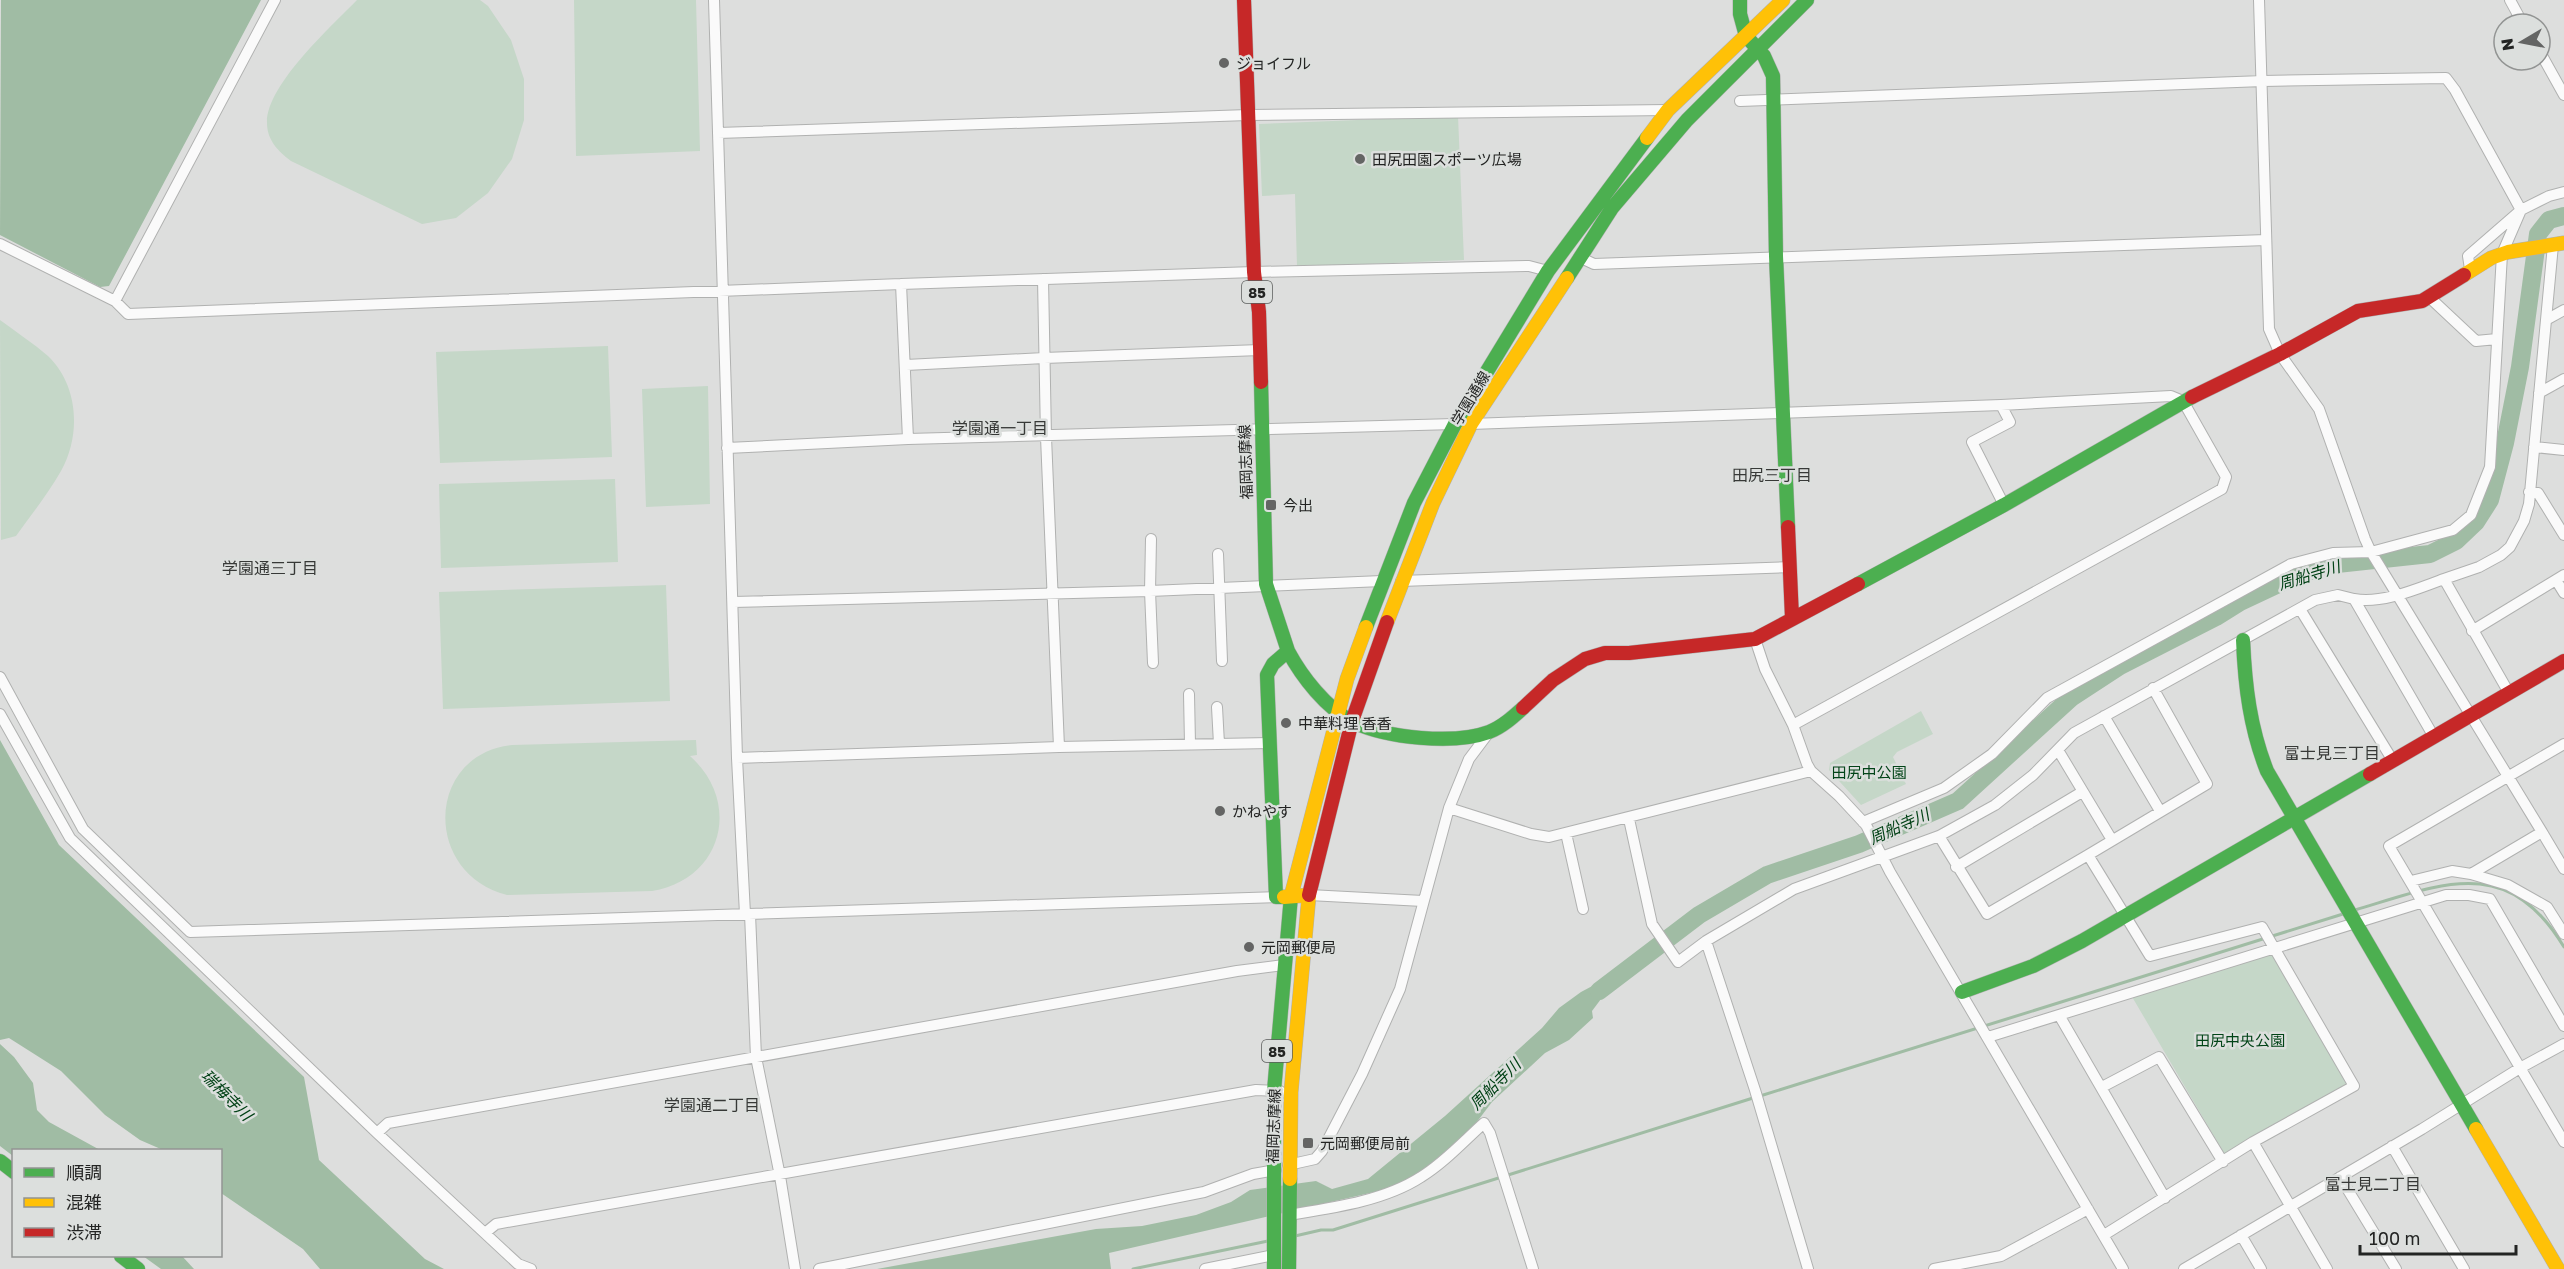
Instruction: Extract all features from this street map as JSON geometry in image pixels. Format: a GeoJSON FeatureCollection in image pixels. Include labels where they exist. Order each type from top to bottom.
{"type":"FeatureCollection","features":[{"type":"Feature","properties":{"kind":"street"},"geometry":{"type":"LineString","coordinates":[[115,301],[275,0]]}},
{"type":"Feature","properties":{"kind":"street"},"geometry":{"type":"LineString","coordinates":[[714,0],[737,758],[756,1057],[780,1176],[795,1269]]}},
{"type":"Feature","properties":{"kind":"street","name":"福岡志摩線"},"geometry":{"type":"LineString","coordinates":[[1244,0],[1254,272],[1259,312],[1266,584],[1288,651],[1306,678],[1352,721]]}},
{"type":"Feature","properties":{"kind":"street"},"geometry":{"type":"LineString","coordinates":[[1740,0],[1740,14],[1746,36],[1764,56],[1773,76],[1776,256],[1792,618]]}},
{"type":"Feature","properties":{"kind":"street","name":"学園通線"},"geometry":{"type":"LineString","coordinates":[[1291,896],[1347,679],[1382,580],[1414,503],[1455,424],[1548,271],[1668,111],[1783,0]]}},
{"type":"Feature","properties":{"kind":"street","name":"学園通線"},"geometry":{"type":"LineString","coordinates":[[1309,895],[1352,721],[1401,581],[1433,503],[1471,423],[1612,208],[1652,159],[1757,48],[1807,0]]}},
{"type":"Feature","properties":{"kind":"street"},"geometry":{"type":"LineString","coordinates":[[2259,0],[2269,329],[2280,354],[2319,409],[2371,552],[2510,776],[2564,869]]}},
{"type":"Feature","properties":{"kind":"street"},"geometry":{"type":"LineString","coordinates":[[2551,72],[2564,95]]}},
{"type":"Feature","properties":{"kind":"street"},"geometry":{"type":"LineString","coordinates":[[1740,101],[2263,81],[2446,78],[2455,90],[2521,210],[2505,253],[2497,339],[2490,467],[2471,515],[2454,530],[2371,552],[2333,553],[2291,564],[2046,698],[1992,754],[1944,788],[1865,823]]}},
{"type":"Feature","properties":{"kind":"street"},"geometry":{"type":"LineString","coordinates":[[718,133],[1248,115],[1668,111]]}},
{"type":"Feature","properties":{"kind":"street"},"geometry":{"type":"LineString","coordinates":[[2470,269],[2468,256],[2521,210],[2549,196],[2564,192]]}},
{"type":"Feature","properties":{"kind":"street"},"geometry":{"type":"LineString","coordinates":[[1579,257],[1594,264],[2266,240]]}},
{"type":"Feature","properties":{"kind":"street"},"geometry":{"type":"LineString","coordinates":[[0,244],[115,301],[128,314],[1254,272],[1529,266],[1548,271]]}},
{"type":"Feature","properties":{"kind":"street"},"geometry":{"type":"LineString","coordinates":[[819,1269],[1204,1191],[1253,1174],[1280,1170],[1315,1159],[1322,1151],[1362,1074],[1400,989],[1449,808],[1469,759],[1490,731],[1515,714],[1557,675],[1578,661],[1608,651],[1629,653],[1755,639],[2004,505],[2183,401],[2280,354],[2358,311],[2422,301],[2470,269],[2505,253],[2554,245],[2529,492],[2524,521],[2510,547],[2501,555],[2480,567],[2397,594],[2366,601],[2338,595],[2314,600],[2073,733],[2016,790],[1995,805],[1939,836],[1794,889],[1706,941],[1678,962],[1652,924],[1629,819]]}},
{"type":"Feature","properties":{"kind":"street"},"geometry":{"type":"LineString","coordinates":[[1043,279],[1046,436],[1059,747]]}},
{"type":"Feature","properties":{"kind":"street"},"geometry":{"type":"LineString","coordinates":[[901,284],[908,439]]}},
{"type":"Feature","properties":{"kind":"street"},"geometry":{"type":"LineString","coordinates":[[2428,296],[2476,340],[2497,339]]}},
{"type":"Feature","properties":{"kind":"street"},"geometry":{"type":"LineString","coordinates":[[2546,320],[2564,310]]}},
{"type":"Feature","properties":{"kind":"street"},"geometry":{"type":"LineString","coordinates":[[906,365],[1260,350]]}},
{"type":"Feature","properties":{"kind":"street"},"geometry":{"type":"LineString","coordinates":[[2539,393],[2564,379]]}},
{"type":"Feature","properties":{"kind":"street"},"geometry":{"type":"LineString","coordinates":[[1471,423],[2001,405],[2171,396],[2183,401],[2226,477],[2222,489],[1793,725]]}},
{"type":"Feature","properties":{"kind":"street"},"geometry":{"type":"LineString","coordinates":[[2001,405],[2010,422],[1972,442],[2004,505]]}},
{"type":"Feature","properties":{"kind":"street"},"geometry":{"type":"LineString","coordinates":[[727,448],[908,439],[1455,424]]}},
{"type":"Feature","properties":{"kind":"street"},"geometry":{"type":"LineString","coordinates":[[2534,447],[2564,450]]}},
{"type":"Feature","properties":{"kind":"street"},"geometry":{"type":"LineString","coordinates":[[2529,492],[2538,493],[2564,535]]}},
{"type":"Feature","properties":{"kind":"street"},"geometry":{"type":"LineString","coordinates":[[1150,539],[1153,663]]}},
{"type":"Feature","properties":{"kind":"street"},"geometry":{"type":"LineString","coordinates":[[1218,554],[1222,661]]}},
{"type":"Feature","properties":{"kind":"street"},"geometry":{"type":"LineString","coordinates":[[1401,581],[1791,567]]}},
{"type":"Feature","properties":{"kind":"street"},"geometry":{"type":"LineString","coordinates":[[2472,631],[2560,578],[2564,593]]}},
{"type":"Feature","properties":{"kind":"street"},"geometry":{"type":"LineString","coordinates":[[2444,579],[2509,693]]}},
{"type":"Feature","properties":{"kind":"street"},"geometry":{"type":"LineString","coordinates":[[733,602],[1150,591],[1382,580]]}},
{"type":"Feature","properties":{"kind":"street"},"geometry":{"type":"LineString","coordinates":[[2354,599],[2434,737]]}},
{"type":"Feature","properties":{"kind":"street"},"geometry":{"type":"LineString","coordinates":[[2300,609],[2393,761]]}},
{"type":"Feature","properties":{"kind":"street"},"geometry":{"type":"LineString","coordinates":[[1755,639],[1765,669],[1793,725],[1812,771],[1865,823],[1882,856],[2123,1269]]}},
{"type":"Feature","properties":{"kind":"street"},"geometry":{"type":"LineString","coordinates":[[2242,640],[2245,693],[2254,741],[2267,771],[2558,1269]]}},
{"type":"Feature","properties":{"kind":"street"},"geometry":{"type":"LineString","coordinates":[[1276,897],[1267,675],[1273,664],[1288,651]]}},
{"type":"Feature","properties":{"kind":"street"},"geometry":{"type":"LineString","coordinates":[[1962,992],[2032,966],[2125,915],[2564,661]]}},
{"type":"Feature","properties":{"kind":"street"},"geometry":{"type":"LineString","coordinates":[[0,677],[83,829],[190,932],[1309,895],[1423,901]]}},
{"type":"Feature","properties":{"kind":"street"},"geometry":{"type":"LineString","coordinates":[[1939,836],[1986,914],[2207,784],[2153,688]]}},
{"type":"Feature","properties":{"kind":"street"},"geometry":{"type":"LineString","coordinates":[[1189,694],[1190,744]]}},
{"type":"Feature","properties":{"kind":"street"},"geometry":{"type":"LineString","coordinates":[[1217,707],[1219,744]]}},
{"type":"Feature","properties":{"kind":"street"},"geometry":{"type":"LineString","coordinates":[[0,714],[70,838],[377,1133],[518,1264],[531,1269]]}},
{"type":"Feature","properties":{"kind":"street"},"geometry":{"type":"LineString","coordinates":[[2104,716],[2160,811]]}},
{"type":"Feature","properties":{"kind":"street"},"geometry":{"type":"LineString","coordinates":[[1352,721],[1398,735],[1460,736],[1490,731]]}},
{"type":"Feature","properties":{"kind":"street"},"geometry":{"type":"LineString","coordinates":[[737,758],[1059,747],[1270,743]]}},
{"type":"Feature","properties":{"kind":"street"},"geometry":{"type":"LineString","coordinates":[[2058,750],[2112,840]]}},
{"type":"Feature","properties":{"kind":"street"},"geometry":{"type":"LineString","coordinates":[[2562,750],[2510,776],[2389,846],[2564,1142]]}},
{"type":"Feature","properties":{"kind":"street"},"geometry":{"type":"LineString","coordinates":[[1449,808],[1531,834],[1549,837],[1629,819],[1812,771]]}},
{"type":"Feature","properties":{"kind":"street"},"geometry":{"type":"LineString","coordinates":[[1956,867],[2082,792]]}},
{"type":"Feature","properties":{"kind":"street"},"geometry":{"type":"LineString","coordinates":[[2471,874],[2542,832]]}},
{"type":"Feature","properties":{"kind":"street"},"geometry":{"type":"LineString","coordinates":[[1566,833],[1583,909]]}},
{"type":"Feature","properties":{"kind":"street"},"geometry":{"type":"LineString","coordinates":[[2088,855],[2150,956],[2262,927],[2354,1086],[2253,1142],[2104,1235]]}},
{"type":"Feature","properties":{"kind":"street"},"geometry":{"type":"LineString","coordinates":[[2411,881],[2452,871],[2508,885],[2547,907],[2564,934]]}},
{"type":"Feature","properties":{"kind":"street","name":"福岡志摩線"},"geometry":{"type":"LineString","coordinates":[[1280,1170],[1291,1092],[1309,895]]}},
{"type":"Feature","properties":{"kind":"street"},"geometry":{"type":"LineString","coordinates":[[1988,1037],[2446,895],[2469,895],[2490,899],[2564,1026]]}},
{"type":"Feature","properties":{"kind":"street","name":"福岡志摩線"},"geometry":{"type":"LineString","coordinates":[[1289,1269],[1288,1215],[1280,1170],[1274,1091],[1291,896]]}},
{"type":"Feature","properties":{"kind":"street"},"geometry":{"type":"LineString","coordinates":[[1706,941],[1755,1089],[1808,1269]]}},
{"type":"Feature","properties":{"kind":"street"},"geometry":{"type":"LineString","coordinates":[[377,1133],[388,1123],[1237,971],[1284,965]]}},
{"type":"Feature","properties":{"kind":"street"},"geometry":{"type":"LineString","coordinates":[[2059,1015],[2165,1198]]}},
{"type":"Feature","properties":{"kind":"street"},"geometry":{"type":"LineString","coordinates":[[2190,1268],[2241,1234],[2564,1044]]}},
{"type":"Feature","properties":{"kind":"street"},"geometry":{"type":"LineString","coordinates":[[2102,1087],[2159,1057],[2223,1162]]}},
{"type":"Feature","properties":{"kind":"street"},"geometry":{"type":"LineString","coordinates":[[484,1233],[496,1224],[780,1176],[1256,1089],[1291,1092]]}},
{"type":"Feature","properties":{"kind":"street"},"geometry":{"type":"LineString","coordinates":[[1288,1215],[1361,1200],[1421,1178],[1484,1123],[1490,1133],[1533,1269]]}},
{"type":"Feature","properties":{"kind":"street"},"geometry":{"type":"LineString","coordinates":[[2253,1142],[2327,1269]]}},
{"type":"Feature","properties":{"kind":"street"},"geometry":{"type":"LineString","coordinates":[[2392,1146],[2464,1269]]}},
{"type":"Feature","properties":{"kind":"street"},"geometry":{"type":"LineString","coordinates":[[0,1161],[12,1170]]}},
{"type":"Feature","properties":{"kind":"street","name":"85"},"geometry":{"type":"LineString","coordinates":[[1274,1262],[1280,1170]]}},
{"type":"Feature","properties":{"kind":"street"},"geometry":{"type":"LineString","coordinates":[[2340,1177],[2396,1269]]}},
{"type":"Feature","properties":{"kind":"street"},"geometry":{"type":"LineString","coordinates":[[1934,1269],[2001,1256],[2088,1209]]}},
{"type":"Feature","properties":{"kind":"street"},"geometry":{"type":"LineString","coordinates":[[2241,1234],[2261,1269]]}},
{"type":"Feature","properties":{"kind":"street"},"geometry":{"type":"LineString","coordinates":[[122,1257],[138,1269]]}},
{"type":"Feature","properties":{"kind":"street"},"geometry":{"type":"LineString","coordinates":[[1205,1269],[1274,1262]]}},
{"type":"Feature","properties":{"kind":"green space"},"geometry":{"type":"Polygon","coordinates":[[[357,0],[480,0],[488,6],[511,40],[524,79],[524,120],[512,159],[488,193],[456,218],[422,224],[291,161],[271,140],[267,123],[277,91],[302,57],[357,0]]]}},
{"type":"Feature","properties":{"kind":"green space"},"geometry":{"type":"Polygon","coordinates":[[[574,0],[696,0],[700,151],[576,156],[574,0]]]}},
{"type":"Feature","properties":{"kind":"green space","name":"田尻田園スポーツ広場"},"geometry":{"type":"Polygon","coordinates":[[[1458,116],[1464,260],[1297,267],[1295,194],[1262,196],[1259,124],[1458,116]]]}},
{"type":"Feature","properties":{"kind":"green space"},"geometry":{"type":"Polygon","coordinates":[[[0,320],[42,351],[58,368],[66,382],[74,411],[72,442],[61,471],[16,536],[1,540],[0,320]]]}},
{"type":"Feature","properties":{"kind":"green space"},"geometry":{"type":"Polygon","coordinates":[[[608,346],[612,457],[440,463],[436,352],[608,346]]]}},
{"type":"Feature","properties":{"kind":"green space"},"geometry":{"type":"Polygon","coordinates":[[[708,386],[710,504],[646,507],[642,389],[708,386]]]}},
{"type":"Feature","properties":{"kind":"green space"},"geometry":{"type":"Polygon","coordinates":[[[615,479],[618,562],[441,568],[439,484],[615,479]]]}},
{"type":"Feature","properties":{"kind":"green space"},"geometry":{"type":"Polygon","coordinates":[[[666,585],[670,701],[443,709],[439,592],[666,585]]]}},
{"type":"Feature","properties":{"kind":"green space","name":"田尻中公園"},"geometry":{"type":"Polygon","coordinates":[[[1921,711],[1933,734],[1897,752],[1893,757],[1906,784],[1861,805],[1829,770],[1830,763],[1921,711]]]}},
{"type":"Feature","properties":{"kind":"green space"},"geometry":{"type":"Polygon","coordinates":[[[696,740],[697,755],[690,756],[706,775],[716,795],[720,816],[717,836],[709,855],[695,871],[676,884],[652,891],[507,895],[479,883],[460,864],[449,840],[445,815],[450,791],[463,769],[484,753],[512,745],[696,740]]]}},
{"type":"Feature","properties":{"kind":"green space","name":"田尻中央公園"},"geometry":{"type":"Polygon","coordinates":[[[2272,949],[2348,1084],[2225,1155],[2131,995],[2272,949]]]}},
{"type":"Feature","properties":{"kind":"water"},"geometry":{"type":"Polygon","coordinates":[[[1,0],[261,0],[109,286],[100,287],[0,235],[1,0]]]}},
{"type":"Feature","properties":{"kind":"water","name":"瑞梅寺川"},"geometry":{"type":"Polygon","coordinates":[[[0,740],[59,845],[304,1077],[319,1160],[425,1259],[444,1269],[320,1269],[303,1249],[222,1194],[222,1149],[161,1149],[140,1140],[105,1115],[61,1071],[9,1038],[0,1040],[0,740]]]}},
{"type":"Feature","properties":{"kind":"water"},"geometry":{"type":"Polygon","coordinates":[[[1613,975],[1623,980],[1604,995],[1592,1011],[1593,1018],[1569,1040],[1545,1053],[1492,1102],[1473,1127],[1445,1153],[1416,1176],[1383,1190],[1109,1253],[1111,1269],[877,1269],[1096,1229],[1142,1226],[1196,1215],[1231,1202],[1250,1190],[1316,1181],[1332,1189],[1368,1179],[1445,1116],[1542,1028],[1559,1008],[1581,992],[1613,975]]]}},
{"type":"Feature","properties":{"kind":"water"},"geometry":{"type":"Polygon","coordinates":[[[0,1044],[14,1057],[33,1083],[37,1110],[49,1122],[98,1149],[12,1149],[12,1155],[0,1146],[0,1044]]]}},
{"type":"Feature","properties":{"kind":"water"},"geometry":{"type":"Polygon","coordinates":[[[144,1257],[183,1257],[194,1269],[161,1269],[144,1257]]]}},
{"type":"Feature","properties":{"kind":"waterway","name":"周船寺川"},"geometry":{"type":"LineString","coordinates":[[1599,991],[1699,915],[1767,875],[1859,844],[1958,801],[2071,698],[2120,666],[2216,617],[2240,602],[2302,573],[2337,564],[2430,554],[2456,541],[2476,522],[2490,500],[2505,443],[2520,367],[2538,234],[2549,220],[2564,216]]}},
{"type":"Feature","properties":{"kind":"waterway"},"geometry":{"type":"LineString","coordinates":[[2355,910],[2444,885],[2471,884],[2496,887],[2520,898],[2542,917],[2564,947]]}},
{"type":"Feature","properties":{"kind":"waterway"},"geometry":{"type":"LineString","coordinates":[[1760,1096],[2343,914]]}},
{"type":"Feature","properties":{"kind":"waterway"},"geometry":{"type":"LineString","coordinates":[[1295,1236],[1321,1230],[1333,1230],[1753,1098]]}},
{"type":"Feature","properties":{"kind":"waterway"},"geometry":{"type":"LineString","coordinates":[[1133,1269],[1268,1241]]}},
{"type":"Feature","properties":{"kind":"traffic: fast"},"geometry":{"type":"LineString","coordinates":[[1740,0],[1740,14],[1746,36],[1764,56],[1773,76],[1776,256],[1788,527]]}},
{"type":"Feature","properties":{"kind":"traffic: fast"},"geometry":{"type":"LineString","coordinates":[[1567,278],[1612,208],[1687,120],[1807,0]]}},
{"type":"Feature","properties":{"kind":"traffic: fast"},"geometry":{"type":"LineString","coordinates":[[1366,627],[1414,503],[1455,424],[1548,271],[1647,138]]}},
{"type":"Feature","properties":{"kind":"traffic: fast"},"geometry":{"type":"LineString","coordinates":[[1261,382],[1266,584],[1288,651],[1273,664],[1267,675],[1276,897],[1284,897]]}},
{"type":"Feature","properties":{"kind":"traffic: fast"},"geometry":{"type":"LineString","coordinates":[[1858,584],[2004,505],[2192,397]]}},
{"type":"Feature","properties":{"kind":"traffic: fast"},"geometry":{"type":"LineString","coordinates":[[2243,640],[2249,707],[2256,739],[2267,771],[2476,1129]]}},
{"type":"Feature","properties":{"kind":"traffic: fast"},"geometry":{"type":"LineString","coordinates":[[1288,651],[1300,671],[1333,709],[1367,728],[1421,738],[1475,736],[1498,727],[1523,708]]}},
{"type":"Feature","properties":{"kind":"traffic: fast"},"geometry":{"type":"LineString","coordinates":[[1962,992],[2033,966],[2082,941],[2370,774]]}},
{"type":"Feature","properties":{"kind":"traffic: fast"},"geometry":{"type":"LineString","coordinates":[[1274,1269],[1274,1091],[1291,896]]}},
{"type":"Feature","properties":{"kind":"traffic: fast"},"geometry":{"type":"LineString","coordinates":[[0,1161],[12,1170]]}},
{"type":"Feature","properties":{"kind":"traffic: fast"},"geometry":{"type":"LineString","coordinates":[[1289,1269],[1290,1179]]}},
{"type":"Feature","properties":{"kind":"traffic: fast"},"geometry":{"type":"LineString","coordinates":[[122,1257],[138,1269]]}},
{"type":"Feature","properties":{"kind":"traffic: slow"},"geometry":{"type":"LineString","coordinates":[[1647,138],[1668,110],[1783,0]]}},
{"type":"Feature","properties":{"kind":"traffic: slow"},"geometry":{"type":"LineString","coordinates":[[2464,275],[2491,258],[2508,252],[2564,243]]}},
{"type":"Feature","properties":{"kind":"traffic: slow"},"geometry":{"type":"LineString","coordinates":[[1387,622],[1433,503],[1471,424],[1567,278]]}},
{"type":"Feature","properties":{"kind":"traffic: slow"},"geometry":{"type":"LineString","coordinates":[[1291,896],[1347,679],[1366,627]]}},
{"type":"Feature","properties":{"kind":"traffic: slow"},"geometry":{"type":"LineString","coordinates":[[1284,897],[1309,895],[1291,1092],[1290,1179]]}},
{"type":"Feature","properties":{"kind":"traffic: slow"},"geometry":{"type":"LineString","coordinates":[[2476,1129],[2558,1269]]}},
{"type":"Feature","properties":{"kind":"traffic: jam"},"geometry":{"type":"LineString","coordinates":[[1244,0],[1254,272],[1259,312],[1261,382]]}},
{"type":"Feature","properties":{"kind":"traffic: jam"},"geometry":{"type":"LineString","coordinates":[[2192,397],[2280,354],[2358,311],[2422,301],[2464,275]]}},
{"type":"Feature","properties":{"kind":"traffic: jam"},"geometry":{"type":"LineString","coordinates":[[1788,527],[1792,618]]}},
{"type":"Feature","properties":{"kind":"traffic: jam"},"geometry":{"type":"LineString","coordinates":[[1523,708],[1553,680],[1585,659],[1605,653],[1629,653],[1755,639],[1858,584]]}},
{"type":"Feature","properties":{"kind":"traffic: jam"},"geometry":{"type":"LineString","coordinates":[[1309,895],[1352,721],[1387,622]]}},
{"type":"Feature","properties":{"kind":"traffic: jam"},"geometry":{"type":"LineString","coordinates":[[2370,774],[2564,661]]}},
{"type":"Feature","properties":{"kind":"place","name":"ジョイフル"},"geometry":{"type":"Point","coordinates":[1224,63]}},
{"type":"Feature","properties":{"kind":"place","name":"田尻田園スポーツ広場"},"geometry":{"type":"Point","coordinates":[1360,159]}},
{"type":"Feature","properties":{"kind":"place","name":"今出"},"geometry":{"type":"Point","coordinates":[1271,505]}},
{"type":"Feature","properties":{"kind":"place","name":"中華料理 香香"},"geometry":{"type":"Point","coordinates":[1286,723]}},
{"type":"Feature","properties":{"kind":"place","name":"かねやす"},"geometry":{"type":"Point","coordinates":[1220,811]}},
{"type":"Feature","properties":{"kind":"place","name":"元岡郵便局"},"geometry":{"type":"Point","coordinates":[1249,947]}},
{"type":"Feature","properties":{"kind":"place","name":"元岡郵便局前"},"geometry":{"type":"Point","coordinates":[1308,1143]}},
{"type":"Feature","properties":{"kind":"district","name":"学園通一丁目"},"geometry":{"type":"Point","coordinates":[1000,428]}},
{"type":"Feature","properties":{"kind":"district","name":"田尻三丁目"},"geometry":{"type":"Point","coordinates":[1772,475]}},
{"type":"Feature","properties":{"kind":"district","name":"学園通三丁目"},"geometry":{"type":"Point","coordinates":[270,568]}},
{"type":"Feature","properties":{"kind":"district","name":"富士見三丁目"},"geometry":{"type":"Point","coordinates":[2332,753]}},
{"type":"Feature","properties":{"kind":"district","name":"学園通二丁目"},"geometry":{"type":"Point","coordinates":[712,1105]}},
{"type":"Feature","properties":{"kind":"district","name":"富士見二丁目"},"geometry":{"type":"Point","coordinates":[2373,1184]}}]}
